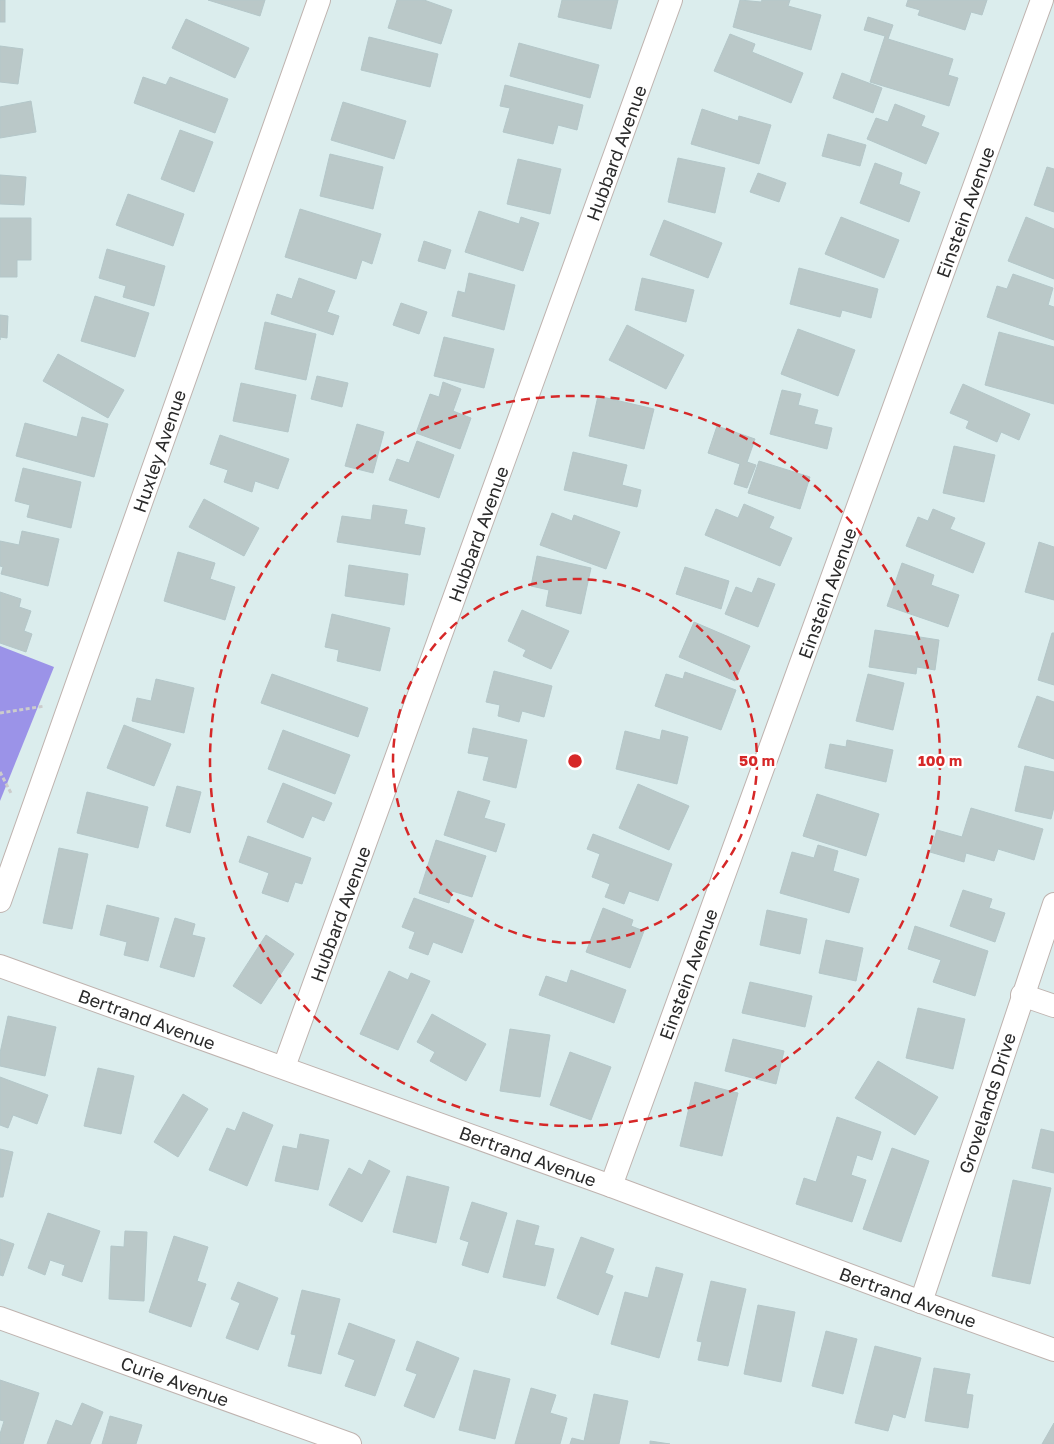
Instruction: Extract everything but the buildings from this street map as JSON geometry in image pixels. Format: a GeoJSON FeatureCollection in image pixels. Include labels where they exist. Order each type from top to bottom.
{"type":"FeatureCollection","features":[{"type":"Feature","properties":{"kind":"street","name":"Huxley Avenue"},"geometry":{"type":"LineString","coordinates":[[0,901],[319,0]]}},
{"type":"Feature","properties":{"kind":"street","name":"Hubbard Avenue"},"geometry":{"type":"LineString","coordinates":[[284,1068],[671,0]]}},
{"type":"Feature","properties":{"kind":"street","name":"Einstein Avenue"},"geometry":{"type":"LineString","coordinates":[[611,1186],[1042,0]]}},
{"type":"Feature","properties":{"kind":"street","name":"Grovelands Drive"},"geometry":{"type":"LineString","coordinates":[[921,1302],[1022,995],[1054,904]]}},
{"type":"Feature","properties":{"kind":"street","name":"Bertrand Avenue"},"geometry":{"type":"LineString","coordinates":[[0,966],[611,1186],[1054,1350]]}},
{"type":"Feature","properties":{"kind":"street"},"geometry":{"type":"LineString","coordinates":[[1022,995],[1054,1006]]}},
{"type":"Feature","properties":{"kind":"street","name":"Curie Avenue"},"geometry":{"type":"LineString","coordinates":[[0,1318],[350,1444]]}},
{"type":"Feature","properties":{"kind":"path"},"geometry":{"type":"LineString","coordinates":[[0,713],[70,702]]}},
{"type":"Feature","properties":{"kind":"shaded area"},"geometry":{"type":"Polygon","coordinates":[[[0,646],[54,667],[0,801],[0,646]]]}}]}
